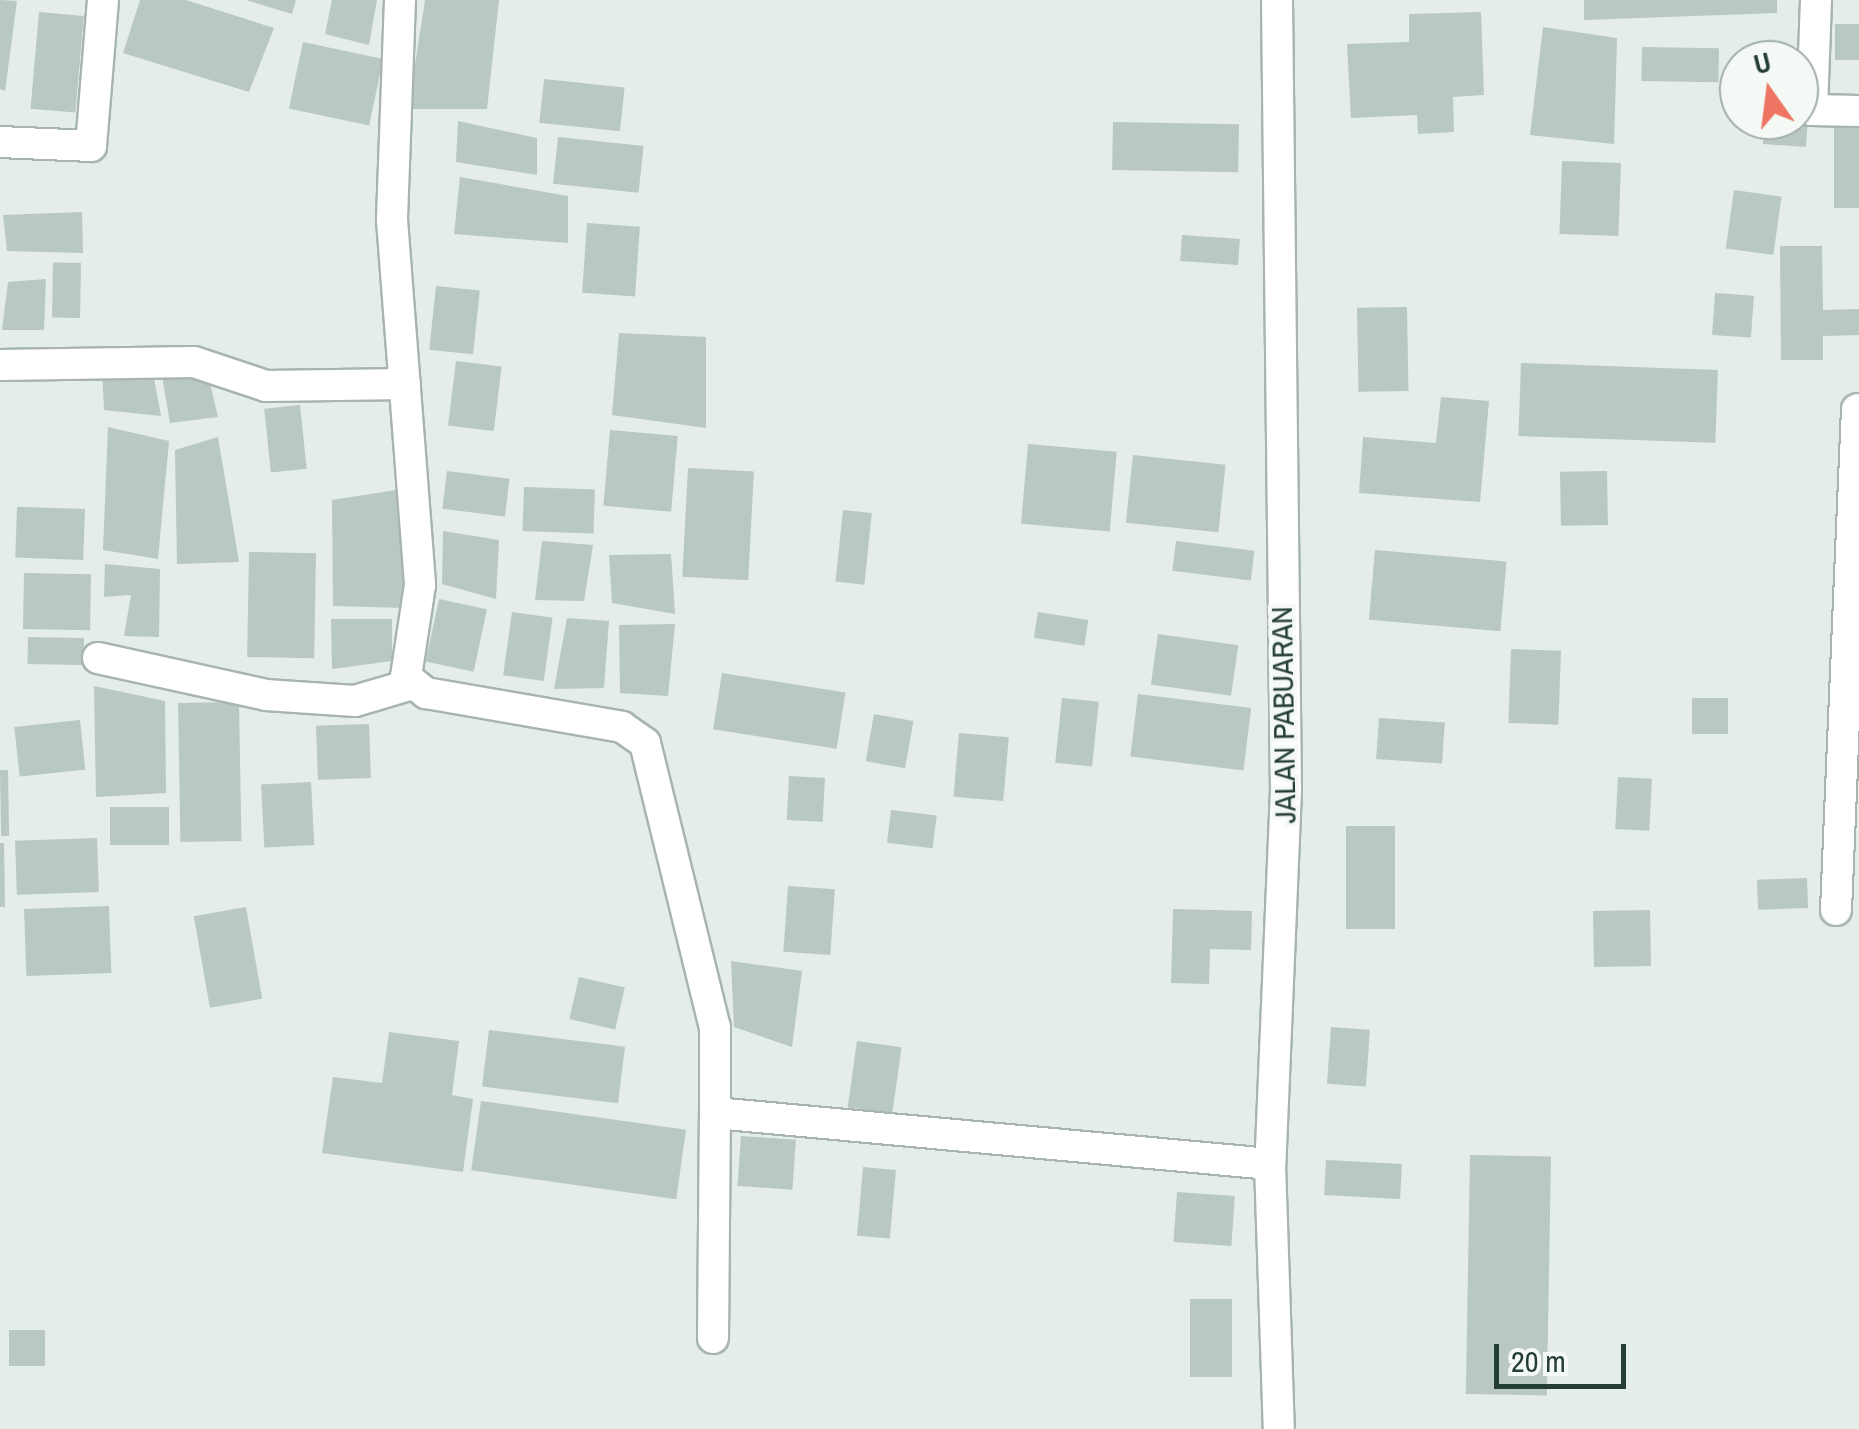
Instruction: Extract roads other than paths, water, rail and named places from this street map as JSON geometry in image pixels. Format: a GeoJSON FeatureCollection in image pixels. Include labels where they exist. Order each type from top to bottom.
{"type":"FeatureCollection","features":[{"type":"Feature","properties":{"kind":"street"},"geometry":{"type":"LineString","coordinates":[[0,142],[91,146],[103,0]]}},
{"type":"Feature","properties":{"kind":"street"},"geometry":{"type":"LineString","coordinates":[[400,0],[392,220],[420,585],[409,685]]}},
{"type":"Feature","properties":{"kind":"street","name":"JALAN PABUARAN"},"geometry":{"type":"LineString","coordinates":[[1278,0],[1286,790],[1270,1164],[1279,1429]]}},
{"type":"Feature","properties":{"kind":"street"},"geometry":{"type":"LineString","coordinates":[[1816,0],[1812,110],[1859,111]]}},
{"type":"Feature","properties":{"kind":"street"},"geometry":{"type":"LineString","coordinates":[[0,365],[194,362],[266,386],[405,384]]}},
{"type":"Feature","properties":{"kind":"street"},"geometry":{"type":"LineString","coordinates":[[1836,910],[1848,781],[1857,409]]}},
{"type":"Feature","properties":{"kind":"street"},"geometry":{"type":"LineString","coordinates":[[98,658],[266,695],[355,701],[409,685],[622,726],[645,742],[715,1027],[714,1338]]}},
{"type":"Feature","properties":{"kind":"street"},"geometry":{"type":"LineString","coordinates":[[715,1113],[1270,1164]]}}]}
